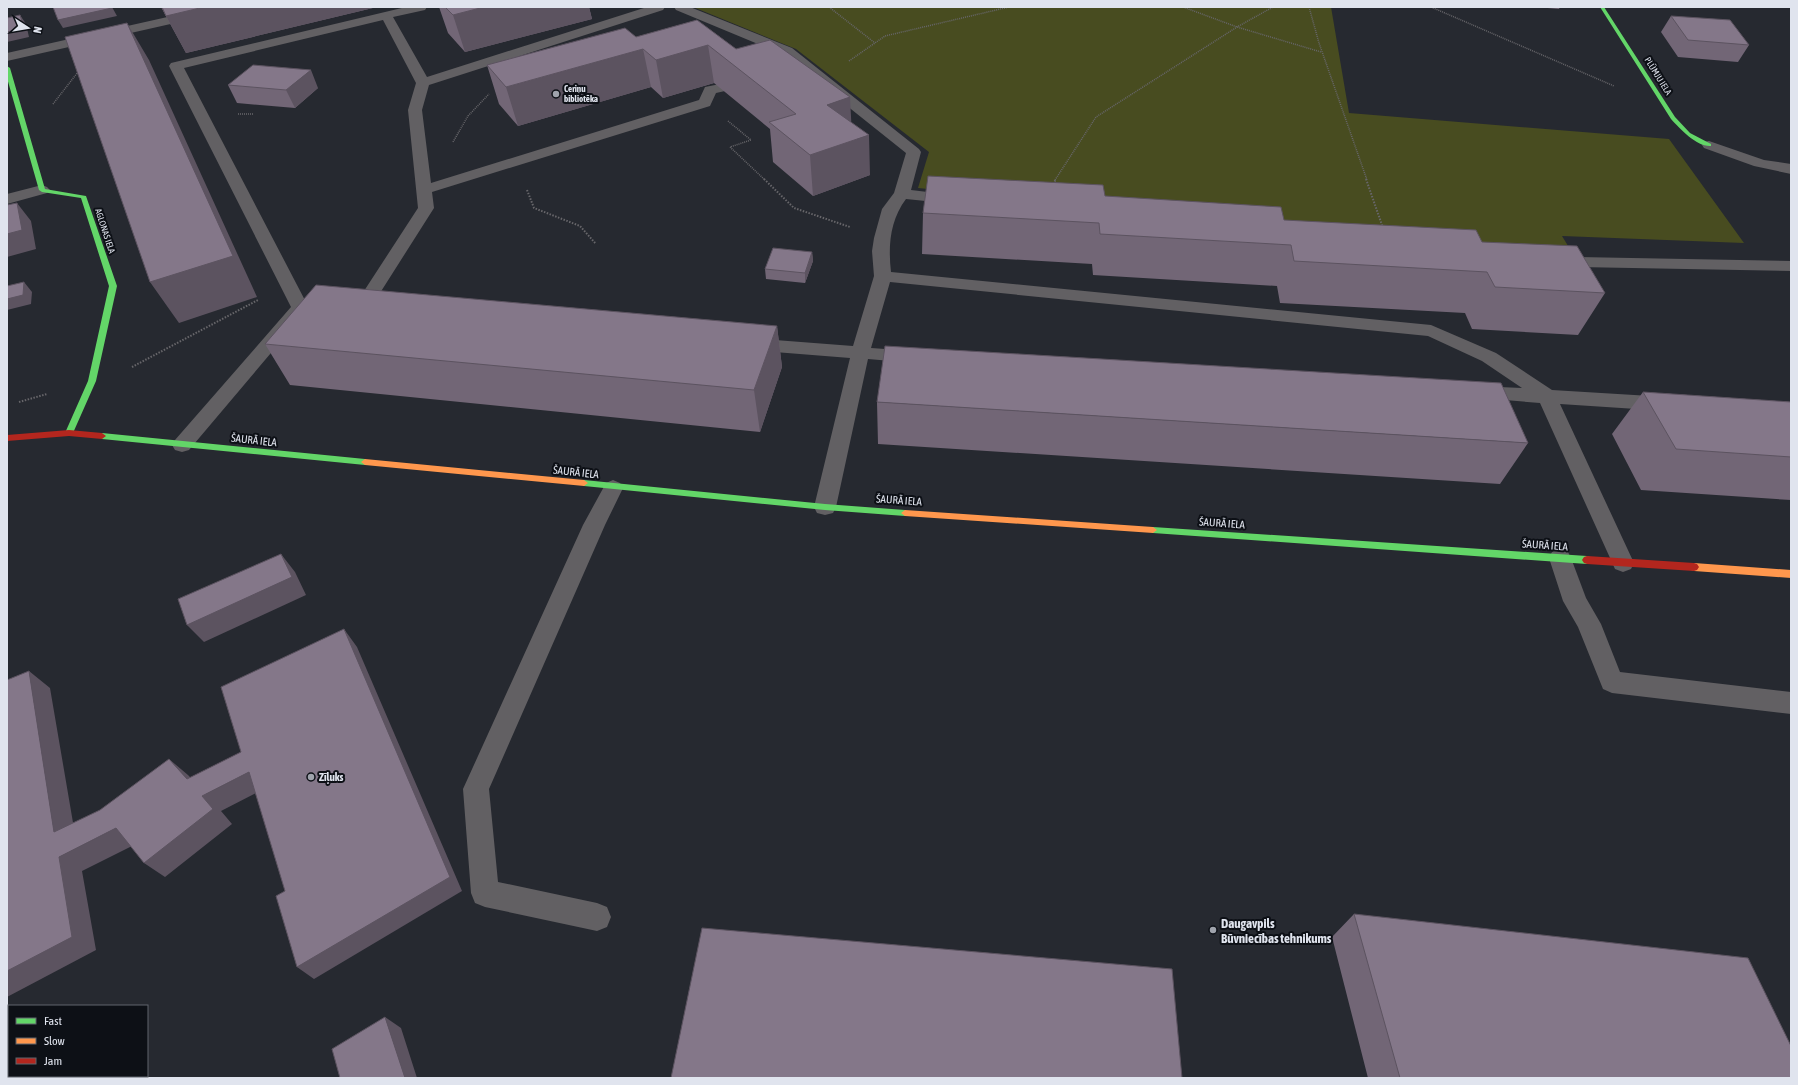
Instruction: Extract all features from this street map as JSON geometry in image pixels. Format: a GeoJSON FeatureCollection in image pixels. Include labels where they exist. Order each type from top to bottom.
{"type":"FeatureCollection","features":[{"type":"Feature","properties":{"kind":"street"},"geometry":{"type":"LineString","coordinates":[[7,56],[228,7]]}},
{"type":"Feature","properties":{"kind":"street"},"geometry":{"type":"LineString","coordinates":[[182,445],[307,309],[288,285],[176,66],[421,7]]}},
{"type":"Feature","properties":{"kind":"street"},"geometry":{"type":"LineString","coordinates":[[423,83],[659,7]]}},
{"type":"Feature","properties":{"kind":"street"},"geometry":{"type":"LineString","coordinates":[[680,7],[787,51],[796,64],[824,78],[914,152],[902,194],[890,209],[882,238],[880,251],[883,276],[860,354],[825,507]]}},
{"type":"Feature","properties":{"kind":"street","name":"PLŪMJU IELA"},"geometry":{"type":"LineString","coordinates":[[1602,7],[1668,110],[1688,134],[1709,145]]}},
{"type":"Feature","properties":{"kind":"street"},"geometry":{"type":"LineString","coordinates":[[384,313],[352,310],[426,208],[415,110],[423,83],[386,15]]}},
{"type":"Feature","properties":{"kind":"street"},"geometry":{"type":"LineString","coordinates":[[7,68],[42,190],[7,199]]}},
{"type":"Feature","properties":{"kind":"street"},"geometry":{"type":"LineString","coordinates":[[424,190],[705,103],[710,90],[720,88]]}},
{"type":"Feature","properties":{"kind":"street"},"geometry":{"type":"LineString","coordinates":[[1709,145],[1744,159],[1778,168],[1791,169]]}},
{"type":"Feature","properties":{"kind":"street","name":"AGLONAS IELA"},"geometry":{"type":"LineString","coordinates":[[42,190],[84,197],[113,286],[92,381],[69,433]]}},
{"type":"Feature","properties":{"kind":"street"},"geometry":{"type":"LineString","coordinates":[[902,194],[971,200]]}},
{"type":"Feature","properties":{"kind":"street"},"geometry":{"type":"LineString","coordinates":[[1546,259],[1578,262],[1791,266]]}},
{"type":"Feature","properties":{"kind":"street"},"geometry":{"type":"LineString","coordinates":[[883,276],[1431,331],[1489,357],[1547,396],[1623,562]]}},
{"type":"Feature","properties":{"kind":"street"},"geometry":{"type":"LineString","coordinates":[[733,343],[860,354],[932,358]]}},
{"type":"Feature","properties":{"kind":"street"},"geometry":{"type":"LineString","coordinates":[[1461,391],[1681,404]]}},
{"type":"Feature","properties":{"kind":"street","name":"ŠAURĀ IELA"},"geometry":{"type":"LineString","coordinates":[[7,438],[69,433],[613,488],[825,507],[1791,574]]}},
{"type":"Feature","properties":{"kind":"street"},"geometry":{"type":"LineString","coordinates":[[597,917],[485,893],[476,789],[594,525],[613,488]]}},
{"type":"Feature","properties":{"kind":"street"},"geometry":{"type":"LineString","coordinates":[[1560,558],[1575,601],[1589,624],[1612,682],[1791,703]]}},
{"type":"Feature","properties":{"kind":"path"},"geometry":{"type":"LineString","coordinates":[[829,7],[875,43]]}},
{"type":"Feature","properties":{"kind":"path"},"geometry":{"type":"LineString","coordinates":[[824,78],[885,36],[1009,7]]}},
{"type":"Feature","properties":{"kind":"path"},"geometry":{"type":"LineString","coordinates":[[1183,7],[1237,27],[1322,52]]}},
{"type":"Feature","properties":{"kind":"path"},"geometry":{"type":"LineString","coordinates":[[1051,187],[1096,117],[1237,27],[1273,7]]}},
{"type":"Feature","properties":{"kind":"path"},"geometry":{"type":"LineString","coordinates":[[1309,7],[1322,52],[1383,229]]}},
{"type":"Feature","properties":{"kind":"path"},"geometry":{"type":"LineString","coordinates":[[1431,7],[1668,110]]}},
{"type":"Feature","properties":{"kind":"path"},"geometry":{"type":"LineString","coordinates":[[27,137],[82,67]]}},
{"type":"Feature","properties":{"kind":"path"},"geometry":{"type":"LineString","coordinates":[[422,172],[448,154],[458,132],[476,106],[490,93]]}},
{"type":"Feature","properties":{"kind":"path"},"geometry":{"type":"LineString","coordinates":[[705,103],[751,140],[730,147],[794,208],[882,238]]}},
{"type":"Feature","properties":{"kind":"path"},"geometry":{"type":"LineString","coordinates":[[507,164],[527,190],[534,208],[580,226],[596,244]]}},
{"type":"Feature","properties":{"kind":"path"},"geometry":{"type":"LineString","coordinates":[[128,369],[288,285]]}},
{"type":"Feature","properties":{"kind":"path"},"geometry":{"type":"LineString","coordinates":[[14,403],[49,394]]}},
{"type":"Feature","properties":{"kind":"green space"},"geometry":{"type":"Polygon","coordinates":[[[693,7],[1331,7],[1349,113],[1669,139],[1744,243],[1562,236],[1573,254],[918,188],[929,152],[796,49],[693,7]]]}},
{"type":"Feature","properties":{"kind":"building"},"geometry":{"type":"Polygon","coordinates":[[[53,7],[112,7],[112,8],[58,20],[53,7]]]}},
{"type":"Feature","properties":{"kind":"building"},"geometry":{"type":"Polygon","coordinates":[[[162,7],[204,7],[166,16],[162,7]]]}},
{"type":"Feature","properties":{"kind":"building"},"geometry":{"type":"Polygon","coordinates":[[[445,7],[484,7],[453,15],[445,7]]]}},
{"type":"Feature","properties":{"kind":"building"},"geometry":{"type":"Polygon","coordinates":[[[20,15],[24,28],[7,32],[7,18],[20,15]]]}},
{"type":"Feature","properties":{"kind":"building"},"geometry":{"type":"Polygon","coordinates":[[[1671,16],[1730,20],[1749,45],[1688,40],[1671,16]]]}},
{"type":"Feature","properties":{"kind":"building"},"geometry":{"type":"Polygon","coordinates":[[[697,20],[736,49],[770,40],[850,97],[827,105],[869,135],[810,155],[769,122],[796,114],[708,45],[656,60],[643,49],[506,87],[487,65],[625,28],[636,37],[697,20]]]}},
{"type":"Feature","properties":{"kind":"building"},"geometry":{"type":"Polygon","coordinates":[[[127,23],[233,256],[150,282],[65,37],[127,23]]]}},
{"type":"Feature","properties":{"kind":"building"},"geometry":{"type":"Polygon","coordinates":[[[253,65],[311,70],[286,90],[228,85],[253,65]]]}},
{"type":"Feature","properties":{"kind":"building"},"geometry":{"type":"Polygon","coordinates":[[[928,176],[1103,185],[1105,196],[1281,207],[1284,220],[1476,230],[1482,242],[1577,246],[1605,293],[1495,287],[1487,272],[1294,261],[1291,245],[1100,234],[1099,223],[923,213],[928,176]]]}},
{"type":"Feature","properties":{"kind":"building"},"geometry":{"type":"Polygon","coordinates":[[[17,203],[22,230],[7,234],[7,205],[17,203]]]}},
{"type":"Feature","properties":{"kind":"building"},"geometry":{"type":"Polygon","coordinates":[[[773,248],[812,252],[805,273],[765,269],[773,248]]]}},
{"type":"Feature","properties":{"kind":"building"},"geometry":{"type":"Polygon","coordinates":[[[24,282],[23,295],[7,299],[7,286],[24,282]]]}},
{"type":"Feature","properties":{"kind":"building"},"geometry":{"type":"Polygon","coordinates":[[[316,285],[777,326],[754,390],[265,344],[316,285]]]}},
{"type":"Feature","properties":{"kind":"building"},"geometry":{"type":"Polygon","coordinates":[[[885,346],[1501,383],[1528,443],[877,402],[885,346]]]}},
{"type":"Feature","properties":{"kind":"building"},"geometry":{"type":"Polygon","coordinates":[[[1643,392],[1791,402],[1791,457],[1676,449],[1643,392]]]}},
{"type":"Feature","properties":{"kind":"building"},"geometry":{"type":"Polygon","coordinates":[[[281,554],[292,577],[187,625],[178,599],[281,554]]]}},
{"type":"Feature","properties":{"kind":"building"},"geometry":{"type":"Polygon","coordinates":[[[344,629],[450,877],[297,967],[276,896],[285,891],[249,772],[202,796],[213,809],[144,863],[116,828],[59,857],[72,937],[7,971],[7,680],[29,671],[54,832],[100,810],[169,759],[187,779],[241,752],[221,687],[344,629]]]}},
{"type":"Feature","properties":{"kind":"building"},"geometry":{"type":"Polygon","coordinates":[[[1354,914],[1748,958],[1791,1046],[1791,1078],[1400,1078],[1354,914]]]}},
{"type":"Feature","properties":{"kind":"building"},"geometry":{"type":"Polygon","coordinates":[[[702,928],[1172,969],[1182,1078],[671,1078],[702,928]]]}},
{"type":"Feature","properties":{"kind":"building"},"geometry":{"type":"Polygon","coordinates":[[[385,1017],[405,1078],[340,1078],[332,1049],[385,1017]]]}},
{"type":"Feature","properties":{"kind":"traffic: fast"},"geometry":{"type":"LineString","coordinates":[[1602,7],[1673,118],[1688,134],[1709,145]]}},
{"type":"Feature","properties":{"kind":"traffic: fast"},"geometry":{"type":"LineString","coordinates":[[7,68],[42,190],[84,197],[113,286],[92,381],[69,433]]}},
{"type":"Feature","properties":{"kind":"traffic: fast"},"geometry":{"type":"LineString","coordinates":[[102,436],[365,462]]}},
{"type":"Feature","properties":{"kind":"traffic: fast"},"geometry":{"type":"LineString","coordinates":[[584,483],[825,507],[905,513]]}},
{"type":"Feature","properties":{"kind":"traffic: fast"},"geometry":{"type":"LineString","coordinates":[[1153,530],[1587,560]]}},
{"type":"Feature","properties":{"kind":"traffic: slow"},"geometry":{"type":"LineString","coordinates":[[365,462],[584,483]]}},
{"type":"Feature","properties":{"kind":"traffic: slow"},"geometry":{"type":"LineString","coordinates":[[905,513],[1153,530]]}},
{"type":"Feature","properties":{"kind":"traffic: slow"},"geometry":{"type":"LineString","coordinates":[[1694,567],[1791,574]]}},
{"type":"Feature","properties":{"kind":"traffic: jam"},"geometry":{"type":"LineString","coordinates":[[7,438],[69,433],[102,436]]}},
{"type":"Feature","properties":{"kind":"traffic: jam"},"geometry":{"type":"LineString","coordinates":[[1587,560],[1694,567]]}},
{"type":"Feature","properties":{"kind":"place","name":"Ceriņu bibliotēka"},"geometry":{"type":"Point","coordinates":[556,94]}},
{"type":"Feature","properties":{"kind":"place","name":"Zīļuks"},"geometry":{"type":"Point","coordinates":[311,777]}},
{"type":"Feature","properties":{"kind":"place","name":"Daugavpils Būvniecības tehnikums"},"geometry":{"type":"Point","coordinates":[1213,930]}}]}
